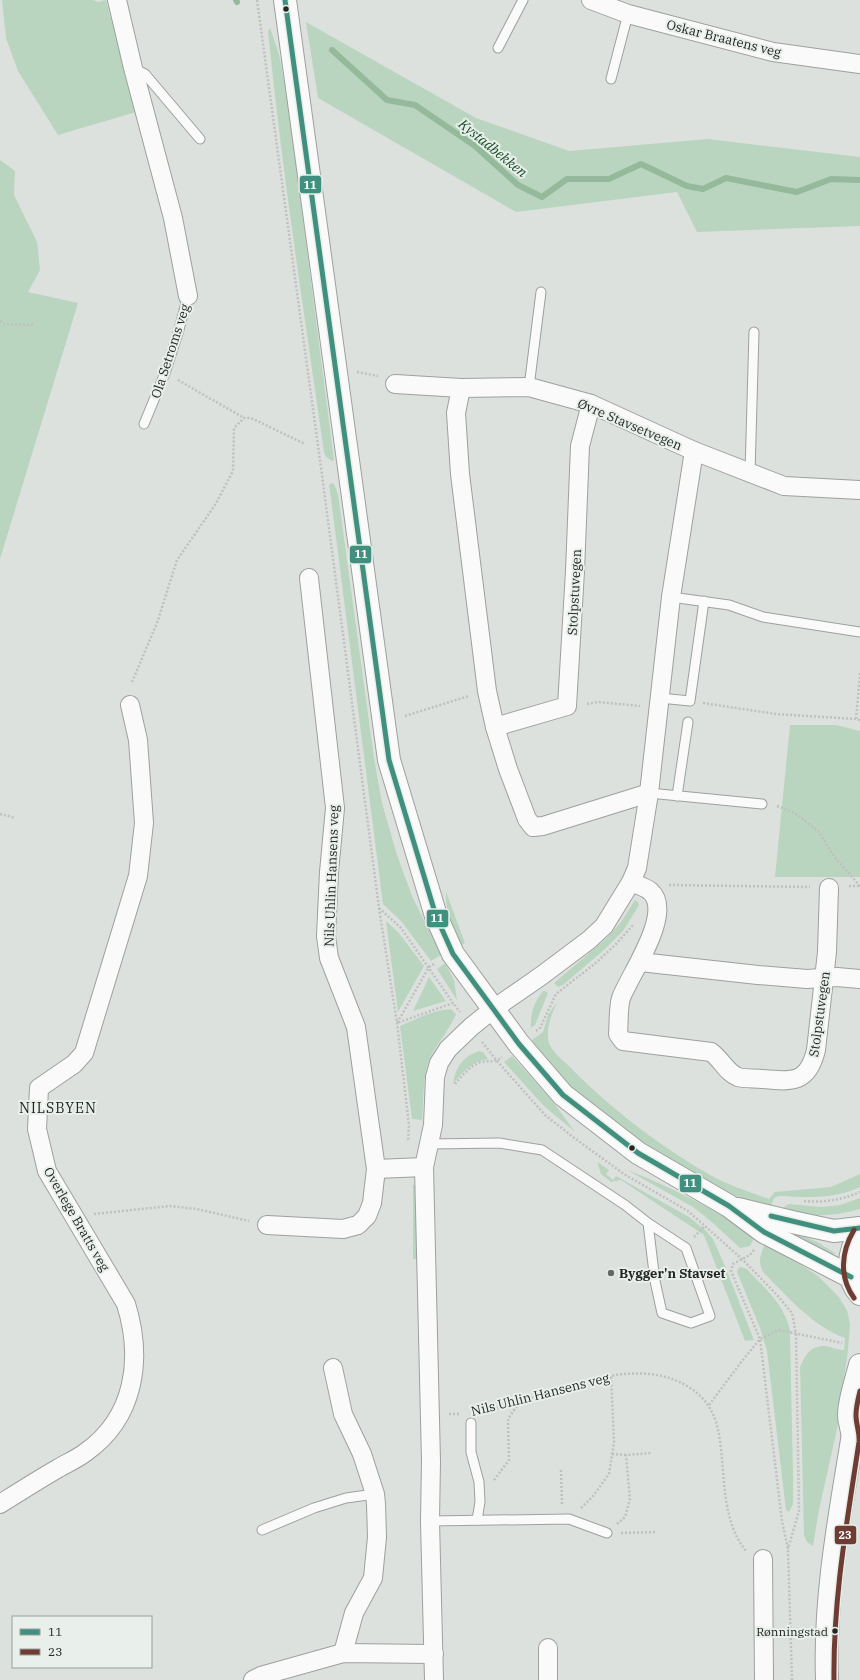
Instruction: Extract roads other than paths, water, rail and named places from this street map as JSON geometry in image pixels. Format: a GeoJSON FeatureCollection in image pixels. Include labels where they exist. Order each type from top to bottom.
{"type":"FeatureCollection","features":[{"type":"Feature","properties":{"kind":"street","name":"Ola Setroms veg"},"geometry":{"type":"LineString","coordinates":[[117,0],[133,68],[173,218],[188,296]]}},
{"type":"Feature","properties":{"kind":"street"},"geometry":{"type":"LineString","coordinates":[[285,0],[389,760],[436,916],[453,954],[492,1010],[563,1095],[638,1153],[729,1206],[764,1232],[855,1286]]}},
{"type":"Feature","properties":{"kind":"street","name":"Oskar Braatens veg"},"geometry":{"type":"LineString","coordinates":[[591,0],[628,14],[773,52],[860,64]]}},
{"type":"Feature","properties":{"kind":"street","name":"Øvre Stavsetvegen"},"geometry":{"type":"LineString","coordinates":[[395,384],[460,388],[529,387],[591,404],[694,451],[784,486],[860,490]]}},
{"type":"Feature","properties":{"kind":"street"},"geometry":{"type":"LineString","coordinates":[[460,388],[456,413],[460,474],[487,691],[495,727],[508,769],[527,819],[533,827],[542,826],[649,793]]}},
{"type":"Feature","properties":{"kind":"street","name":"Stolpstuvegen"},"geometry":{"type":"LineString","coordinates":[[495,727],[567,706],[580,446],[591,404]]}},
{"type":"Feature","properties":{"kind":"street"},"geometry":{"type":"LineString","coordinates":[[434,1680],[430,1521],[430,1415],[415,1166],[430,1144],[433,1125],[435,1077],[439,1063],[454,1043],[471,1027],[492,1010],[541,976],[604,926],[631,882],[637,868],[649,793],[671,597],[694,451]]}},
{"type":"Feature","properties":{"kind":"street","name":"Nils Uhlin Hansens veg"},"geometry":{"type":"LineString","coordinates":[[267,1225],[343,1229],[358,1225],[367,1216],[372,1203],[376,1169],[356,1027],[329,958],[326,936],[329,872],[335,808],[310,578]]}},
{"type":"Feature","properties":{"kind":"street","name":"Overlege Bratts veg"},"geometry":{"type":"LineString","coordinates":[[0,1504],[86,1452],[102,1439],[117,1421],[128,1399],[133,1378],[135,1354],[132,1324],[126,1304],[47,1171],[37,1129],[39,1088],[74,1064],[84,1053],[138,876],[144,823],[138,740],[130,705]]}},
{"type":"Feature","properties":{"kind":"street","name":"Stolpstuvegen"},"geometry":{"type":"LineString","coordinates":[[631,882],[651,892],[657,901],[656,915],[649,944],[621,999],[618,1034],[623,1041],[711,1052],[718,1056],[730,1071],[738,1077],[785,1082],[798,1078],[807,1072],[813,1062],[816,1050],[827,952],[829,888]]}},
{"type":"Feature","properties":{"kind":"street"},"geometry":{"type":"LineString","coordinates":[[640,962],[758,975],[860,979]]}},
{"type":"Feature","properties":{"kind":"street"},"geometry":{"type":"LineString","coordinates":[[376,1169],[415,1166]]}},
{"type":"Feature","properties":{"kind":"street"},"geometry":{"type":"LineString","coordinates":[[729,1206],[834,1231],[860,1228]]}},
{"type":"Feature","properties":{"kind":"street"},"geometry":{"type":"LineString","coordinates":[[855,1286],[849,1260],[854,1243],[860,1234]]}},
{"type":"Feature","properties":{"kind":"street"},"geometry":{"type":"LineString","coordinates":[[827,1680],[826,1651],[831,1582],[839,1512],[856,1432],[849,1413],[860,1366]]}},
{"type":"Feature","properties":{"kind":"street"},"geometry":{"type":"LineString","coordinates":[[333,1368],[343,1414],[362,1454],[375,1494],[377,1537],[373,1578],[354,1613],[343,1654]]}},
{"type":"Feature","properties":{"kind":"street"},"geometry":{"type":"LineString","coordinates":[[763,1559],[764,1680]]}},
{"type":"Feature","properties":{"kind":"street"},"geometry":{"type":"LineString","coordinates":[[548,1648],[548,1680]]}},
{"type":"Feature","properties":{"kind":"street"},"geometry":{"type":"LineString","coordinates":[[253,1680],[261,1676],[292,1674],[343,1654],[434,1654]]}},
{"type":"Feature","properties":{"kind":"lane"},"geometry":{"type":"LineString","coordinates":[[498,48],[523,0]]}},
{"type":"Feature","properties":{"kind":"lane"},"geometry":{"type":"LineString","coordinates":[[611,79],[628,14]]}},
{"type":"Feature","properties":{"kind":"lane"},"geometry":{"type":"LineString","coordinates":[[133,68],[145,74],[200,138]]}},
{"type":"Feature","properties":{"kind":"lane"},"geometry":{"type":"LineString","coordinates":[[529,387],[541,292]]}},
{"type":"Feature","properties":{"kind":"lane","name":"Ola Setroms veg"},"geometry":{"type":"LineString","coordinates":[[144,424],[166,373],[188,296]]}},
{"type":"Feature","properties":{"kind":"lane"},"geometry":{"type":"LineString","coordinates":[[750,473],[754,332]]}},
{"type":"Feature","properties":{"kind":"lane"},"geometry":{"type":"LineString","coordinates":[[671,597],[729,605],[763,617],[860,632]]}},
{"type":"Feature","properties":{"kind":"lane"},"geometry":{"type":"LineString","coordinates":[[659,703],[690,701],[704,601]]}},
{"type":"Feature","properties":{"kind":"lane"},"geometry":{"type":"LineString","coordinates":[[677,796],[688,722]]}},
{"type":"Feature","properties":{"kind":"lane"},"geometry":{"type":"LineString","coordinates":[[649,793],[762,804]]}},
{"type":"Feature","properties":{"kind":"lane"},"geometry":{"type":"LineString","coordinates":[[430,1144],[499,1143],[542,1150],[625,1205],[648,1223],[686,1248],[710,1316],[690,1323],[662,1313],[655,1281],[648,1223]]}},
{"type":"Feature","properties":{"kind":"lane"},"geometry":{"type":"LineString","coordinates":[[471,1423],[471,1452],[479,1482],[480,1502],[477,1520]]}},
{"type":"Feature","properties":{"kind":"lane"},"geometry":{"type":"LineString","coordinates":[[262,1530],[314,1508],[346,1498],[375,1494]]}},
{"type":"Feature","properties":{"kind":"lane"},"geometry":{"type":"LineString","coordinates":[[430,1521],[569,1519],[607,1533]]}},
{"type":"Feature","properties":{"kind":"waterway","name":"Kystadbekken"},"geometry":{"type":"LineString","coordinates":[[332,50],[387,100],[415,105],[475,146],[518,185],[542,197],[567,179],[609,179],[641,164],[687,186],[703,189],[726,178],[797,192],[831,179],[860,180]]}},
{"type":"Feature","properties":{"kind":"place","name":"Bygger'n Stavset"},"geometry":{"type":"Point","coordinates":[611,1273]}},
{"type":"Feature","properties":{"kind":"place","name":"Rønningstad"},"geometry":{"type":"Point","coordinates":[835,1631]}},
{"type":"Feature","properties":{"kind":"district","name":"NILSBYEN"},"geometry":{"type":"Point","coordinates":[58,1108]}}]}
